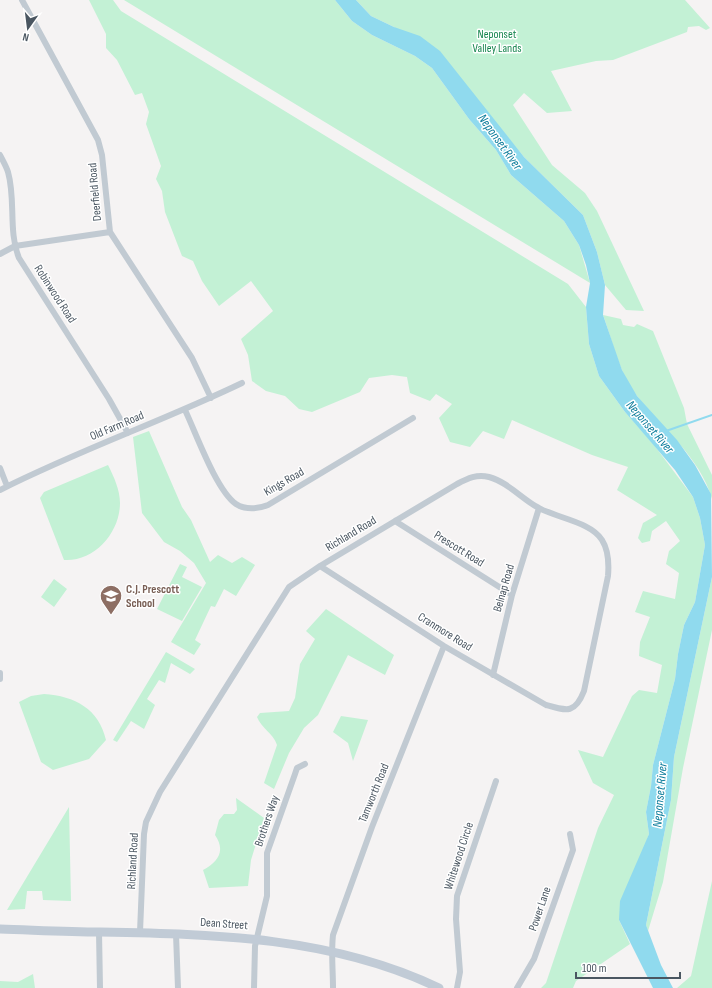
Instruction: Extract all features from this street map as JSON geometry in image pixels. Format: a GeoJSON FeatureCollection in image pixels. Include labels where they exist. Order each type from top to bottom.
{"type":"FeatureCollection","features":[{"type":"Feature","properties":{"kind":"main road","name":"Dean Street"},"geometry":{"type":"LineString","coordinates":[[0,929],[140,932],[257,938],[331,951],[384,966],[420,979],[439,988]]}},
{"type":"Feature","properties":{"kind":"street","name":"Deerfield Road"},"geometry":{"type":"LineString","coordinates":[[22,0],[98,140],[102,155],[110,232],[192,358],[211,398]]}},
{"type":"Feature","properties":{"kind":"street","name":"Robinwood Road"},"geometry":{"type":"LineString","coordinates":[[0,155],[8,170],[15,246],[19,258],[109,399],[128,433]]}},
{"type":"Feature","properties":{"kind":"street"},"geometry":{"type":"LineString","coordinates":[[0,254],[15,246],[110,232]]}},
{"type":"Feature","properties":{"kind":"street","name":"Old Farm Road"},"geometry":{"type":"LineString","coordinates":[[0,490],[128,433],[186,410],[242,383]]}},
{"type":"Feature","properties":{"kind":"street","name":"Kings Road"},"geometry":{"type":"LineString","coordinates":[[186,410],[227,496],[243,507],[258,509],[268,505],[413,418]]}},
{"type":"Feature","properties":{"kind":"street"},"geometry":{"type":"LineString","coordinates":[[0,468],[8,486]]}},
{"type":"Feature","properties":{"kind":"street","name":"Richland Road"},"geometry":{"type":"LineString","coordinates":[[140,932],[144,834],[151,810],[160,792],[289,587],[320,566],[470,477],[491,478],[539,508],[588,528],[602,539],[607,550],[609,563],[608,576],[584,691],[579,703],[572,709],[563,709]]}},
{"type":"Feature","properties":{"kind":"street","name":"Belnap Road"},"geometry":{"type":"LineString","coordinates":[[493,675],[512,595],[539,508]]}},
{"type":"Feature","properties":{"kind":"street","name":"Prescott Road"},"geometry":{"type":"LineString","coordinates":[[395,521],[512,595]]}},
{"type":"Feature","properties":{"kind":"street","name":"Cranmore Road"},"geometry":{"type":"LineString","coordinates":[[320,566],[444,646],[493,675],[546,705],[563,709]]}},
{"type":"Feature","properties":{"kind":"street","name":"Tamworth Road"},"geometry":{"type":"LineString","coordinates":[[333,988],[334,969],[331,951],[333,934],[347,894],[444,646]]}},
{"type":"Feature","properties":{"kind":"street"},"geometry":{"type":"LineString","coordinates":[[0,673],[0,679]]}},
{"type":"Feature","properties":{"kind":"street","name":"Brothers Way"},"geometry":{"type":"LineString","coordinates":[[254,988],[254,954],[267,896],[267,853],[295,774],[298,768],[305,764]]}},
{"type":"Feature","properties":{"kind":"street","name":"Whitewood Circle"},"geometry":{"type":"LineString","coordinates":[[457,988],[460,972],[456,919],[457,896],[496,780]]}},
{"type":"Feature","properties":{"kind":"street","name":"Power Lane"},"geometry":{"type":"LineString","coordinates":[[517,988],[534,959],[573,850],[570,834]]}},
{"type":"Feature","properties":{"kind":"street"},"geometry":{"type":"LineString","coordinates":[[99,932],[100,988]]}},
{"type":"Feature","properties":{"kind":"street"},"geometry":{"type":"LineString","coordinates":[[176,934],[178,988]]}},
{"type":"Feature","properties":{"kind":"green space"},"geometry":{"type":"Polygon","coordinates":[[[89,0],[113,0],[121,11],[568,284],[586,307],[589,344],[599,376],[625,412],[654,445],[693,497],[700,518],[705,545],[695,602],[684,625],[675,679],[653,765],[646,812],[649,834],[619,920],[630,944],[576,981],[573,988],[541,988],[546,983],[598,828],[614,795],[593,783],[578,750],[603,757],[632,696],[639,690],[657,693],[662,665],[639,656],[640,642],[650,617],[635,612],[643,591],[675,599],[679,573],[666,564],[669,551],[680,541],[666,521],[652,531],[650,541],[642,543],[638,538],[643,523],[657,515],[617,490],[628,467],[592,455],[512,420],[504,439],[483,431],[470,447],[450,442],[439,418],[452,404],[436,394],[430,401],[410,393],[407,377],[392,375],[369,378],[360,392],[312,412],[299,409],[285,396],[266,391],[252,381],[248,355],[241,339],[273,311],[251,281],[219,306],[202,281],[193,261],[182,256],[165,212],[162,191],[156,179],[161,166],[146,124],[149,112],[142,93],[135,95],[117,60],[106,48],[106,34],[89,0]]]}},
{"type":"Feature","properties":{"kind":"green space"},"geometry":{"type":"Polygon","coordinates":[[[124,0],[335,0],[352,21],[372,35],[415,56],[432,68],[469,119],[496,150],[511,175],[564,221],[579,245],[590,283],[124,0]]]}},
{"type":"Feature","properties":{"kind":"green space","name":"Neponset Valley Lands"},"geometry":{"type":"Polygon","coordinates":[[[356,0],[685,0],[710,28],[706,30],[699,26],[688,27],[687,32],[613,60],[596,61],[551,71],[572,111],[547,113],[524,93],[513,105],[552,165],[585,193],[597,211],[644,311],[626,310],[605,285],[597,252],[583,215],[524,157],[481,105],[394,27],[371,16],[356,0]]]}},
{"type":"Feature","properties":{"kind":"green space"},"geometry":{"type":"Polygon","coordinates":[[[603,315],[621,319],[623,325],[634,327],[637,324],[653,331],[684,408],[687,424],[712,475],[712,499],[699,470],[690,457],[647,408],[631,387],[617,357],[603,315]]]}},
{"type":"Feature","properties":{"kind":"green space"},"geometry":{"type":"Polygon","coordinates":[[[149,431],[182,507],[191,520],[210,562],[218,555],[232,563],[242,557],[255,565],[236,596],[224,589],[215,607],[211,606],[195,640],[201,644],[194,655],[171,642],[206,583],[194,563],[180,551],[164,542],[142,513],[133,437],[149,431]]]}},
{"type":"Feature","properties":{"kind":"green space"},"geometry":{"type":"Polygon","coordinates":[[[108,465],[120,498],[119,514],[115,525],[110,535],[95,551],[75,559],[64,560],[40,498],[44,492],[108,465]]]}},
{"type":"Feature","properties":{"kind":"green space"},"geometry":{"type":"Polygon","coordinates":[[[180,564],[187,567],[182,577],[202,587],[182,621],[157,609],[180,564]]]}},
{"type":"Feature","properties":{"kind":"green space"},"geometry":{"type":"Polygon","coordinates":[[[712,577],[712,630],[683,768],[663,882],[648,931],[646,925],[671,800],[674,757],[712,577]]]}},
{"type":"Feature","properties":{"kind":"green space"},"geometry":{"type":"Polygon","coordinates":[[[54,579],[67,589],[54,607],[41,597],[54,579]]]}},
{"type":"Feature","properties":{"kind":"green space"},"geometry":{"type":"Polygon","coordinates":[[[326,609],[394,655],[385,675],[348,655],[318,715],[304,728],[289,753],[274,789],[264,783],[277,745],[273,737],[261,724],[257,717],[260,713],[289,711],[295,698],[300,664],[315,639],[306,631],[326,609]]]}},
{"type":"Feature","properties":{"kind":"green space"},"geometry":{"type":"Polygon","coordinates":[[[166,652],[195,669],[190,674],[171,663],[165,683],[159,680],[147,699],[155,705],[144,729],[131,721],[117,742],[113,740],[166,652]]]}},
{"type":"Feature","properties":{"kind":"green space"},"geometry":{"type":"Polygon","coordinates":[[[44,694],[55,695],[75,701],[84,706],[98,720],[103,729],[106,740],[89,759],[53,770],[41,762],[19,702],[31,696],[44,694]]]}},
{"type":"Feature","properties":{"kind":"green space"},"geometry":{"type":"Polygon","coordinates":[[[341,716],[368,720],[353,761],[348,743],[333,732],[341,716]]]}},
{"type":"Feature","properties":{"kind":"green space"},"geometry":{"type":"Polygon","coordinates":[[[236,798],[264,818],[251,860],[248,886],[209,888],[203,870],[213,863],[219,856],[220,846],[215,835],[219,820],[224,814],[234,814],[237,810],[236,798]]]}},
{"type":"Feature","properties":{"kind":"green space"},"geometry":{"type":"Polygon","coordinates":[[[69,807],[71,901],[43,900],[42,891],[27,891],[25,909],[7,910],[69,807]]]}},
{"type":"Feature","properties":{"kind":"green space"},"geometry":{"type":"Polygon","coordinates":[[[712,881],[712,988],[677,988],[691,976],[712,881]]]}},
{"type":"Feature","properties":{"kind":"green space"},"geometry":{"type":"Polygon","coordinates":[[[33,974],[35,988],[0,988],[0,981],[18,982],[33,974]]]}},
{"type":"Feature","properties":{"kind":"water","name":"Neponset River"},"geometry":{"type":"Polygon","coordinates":[[[335,0],[356,0],[371,16],[394,27],[420,36],[440,51],[524,157],[583,215],[597,252],[605,285],[603,315],[622,370],[637,396],[677,440],[695,465],[711,494],[712,577],[674,757],[671,800],[646,925],[661,965],[673,988],[653,988],[619,920],[620,901],[649,834],[646,812],[653,765],[675,679],[684,625],[695,602],[705,545],[700,518],[693,497],[675,470],[625,412],[599,376],[589,344],[586,307],[590,283],[586,265],[579,245],[564,221],[511,175],[496,150],[469,119],[432,68],[415,56],[372,35],[352,21],[335,0]]]}},
{"type":"Feature","properties":{"kind":"waterway","name":"Neponset River"},"geometry":{"type":"LineString","coordinates":[[666,431],[712,415]]}},
{"type":"Feature","properties":{"kind":"place","name":"C.J. Prescott School"},"geometry":{"type":"Point","coordinates":[111,616]}}]}
